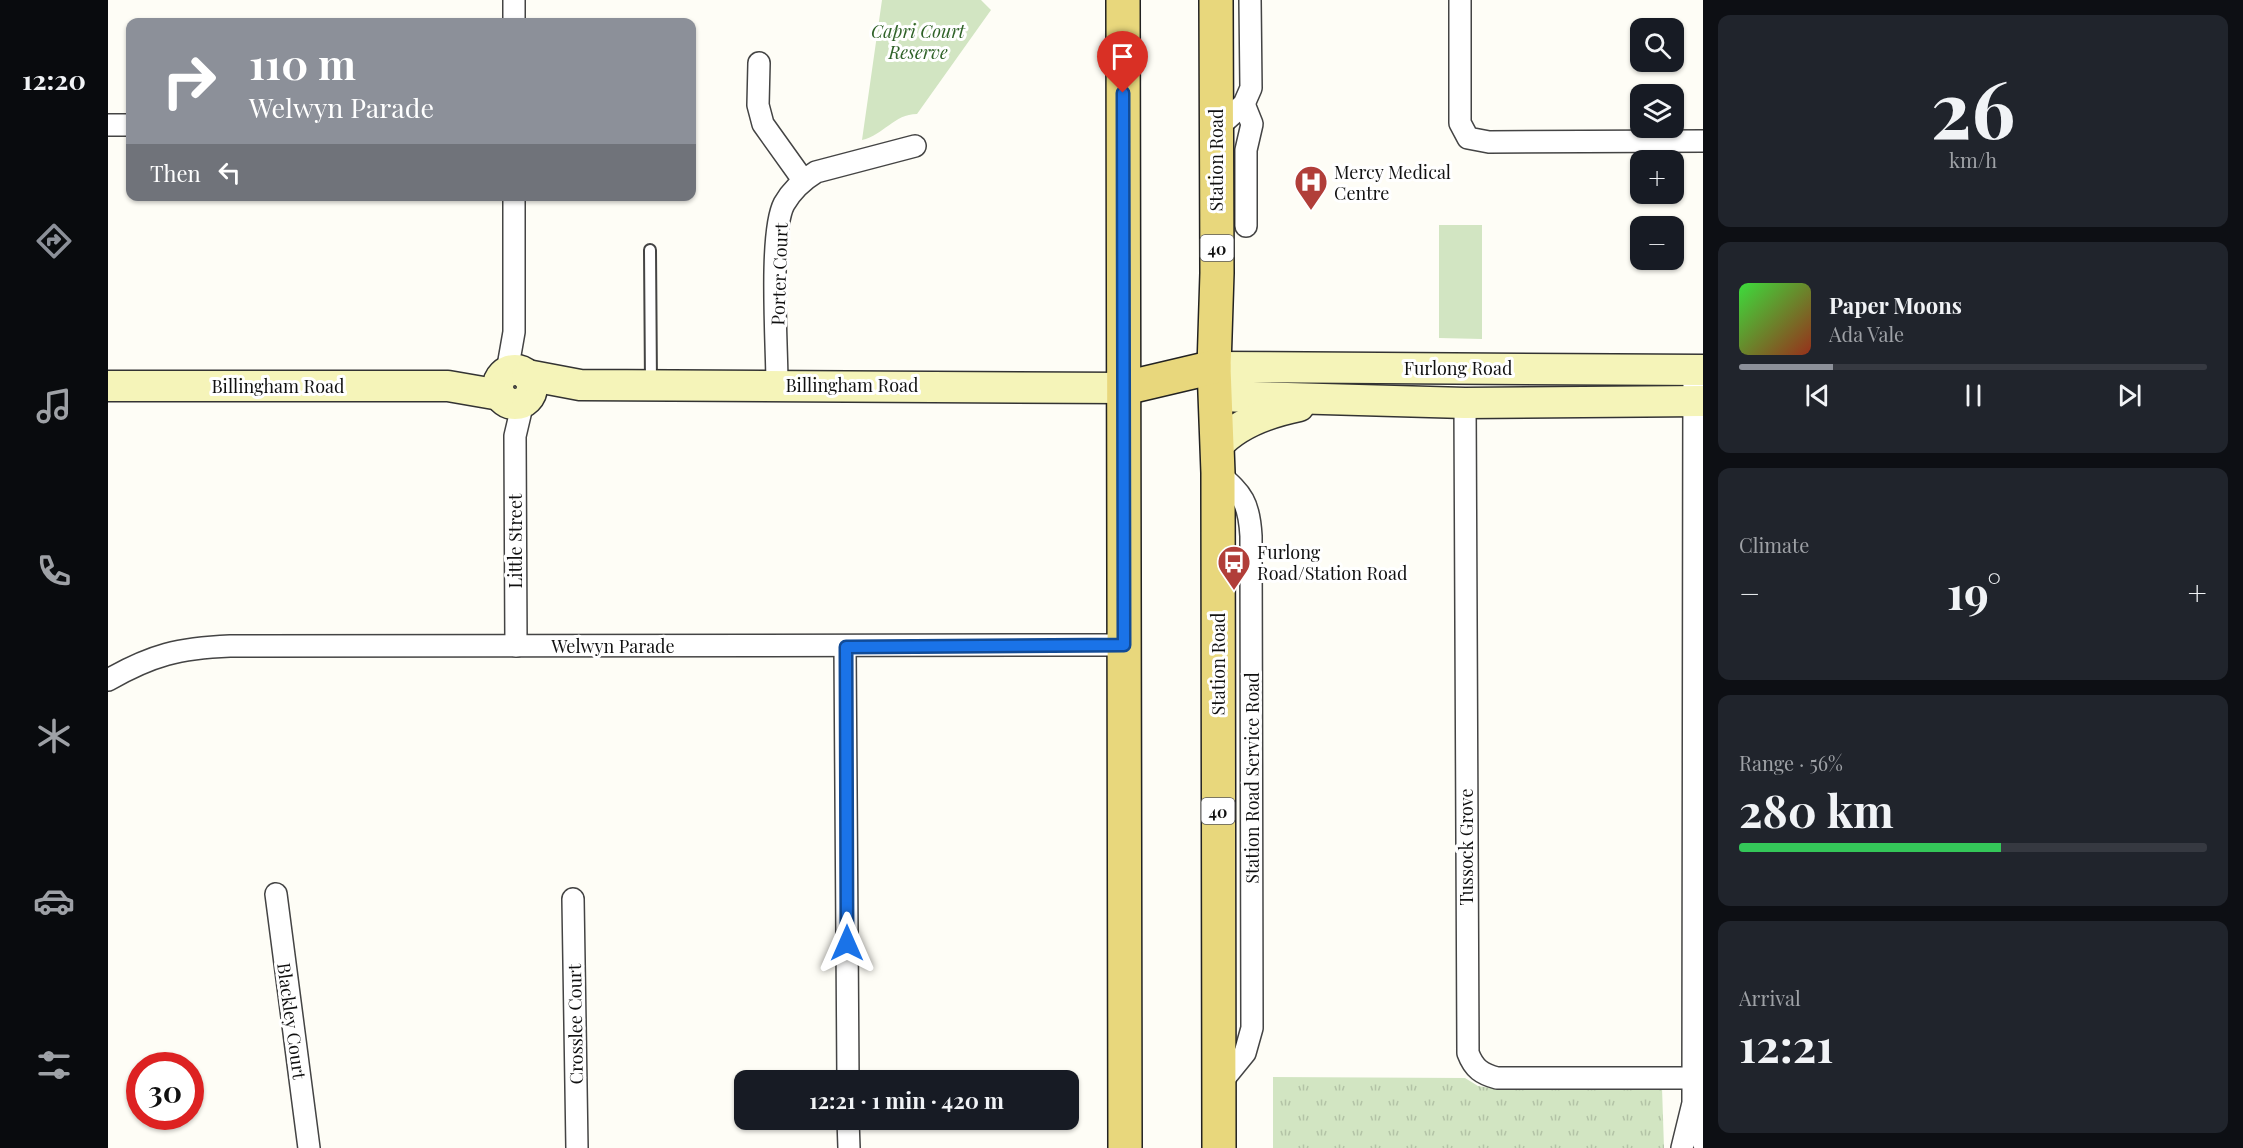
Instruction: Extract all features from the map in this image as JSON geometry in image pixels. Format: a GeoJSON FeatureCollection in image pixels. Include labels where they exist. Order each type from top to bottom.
{"type":"FeatureCollection","features":[{"type":"Feature","properties":{"kind":"main road"},"geometry":{"type":"LineString","coordinates":[[1123,0],[1125,1148]]}},
{"type":"Feature","properties":{"kind":"main road","name":"Station Road"},"geometry":{"type":"LineString","coordinates":[[1216,0],[1215,382],[1218,459],[1219,1084],[1222,1146]]}},
{"type":"Feature","properties":{"kind":"main road","name":"Furlong Road"},"geometry":{"type":"LineString","coordinates":[[1215,382],[1698,370]]}},
{"type":"Feature","properties":{"kind":"main road"},"geometry":{"type":"LineString","coordinates":[[1125,388],[1215,382]]}},
{"type":"Feature","properties":{"kind":"main road","name":"Furlong Road"},"geometry":{"type":"LineString","coordinates":[[1215,382],[1326,401],[1465,403],[1698,401]]}},
{"type":"Feature","properties":{"kind":"main road","name":"Billingham Road"},"geometry":{"type":"LineString","coordinates":[[108,386],[777,384],[1125,388]]}},
{"type":"Feature","properties":{"kind":"main road"},"geometry":{"type":"LineString","coordinates":[[1218,459],[1228,434],[1243,425],[1293,407],[1326,401]]}},
{"type":"Feature","properties":{"kind":"street"},"geometry":{"type":"LineString","coordinates":[[514,0],[514,18]]}},
{"type":"Feature","properties":{"kind":"street"},"geometry":{"type":"LineString","coordinates":[[1216,129],[1244,104],[1251,88],[1250,0]]}},
{"type":"Feature","properties":{"kind":"street"},"geometry":{"type":"LineString","coordinates":[[1460,0],[1460,123],[1468,138],[1489,142],[1703,141]]}},
{"type":"Feature","properties":{"kind":"street"},"geometry":{"type":"LineString","coordinates":[[759,63],[758,105],[763,124],[803,180]]}},
{"type":"Feature","properties":{"kind":"street"},"geometry":{"type":"LineString","coordinates":[[1244,104],[1252,124],[1246,150],[1246,226]]}},
{"type":"Feature","properties":{"kind":"street"},"geometry":{"type":"LineString","coordinates":[[108,125],[126,125]]}},
{"type":"Feature","properties":{"kind":"street","name":"Porter Court"},"geometry":{"type":"LineString","coordinates":[[777,384],[777,233],[784,204],[803,180],[816,172],[915,146]]}},
{"type":"Feature","properties":{"kind":"street","name":"Little Street"},"geometry":{"type":"LineString","coordinates":[[514,201],[516,646]]}},
{"type":"Feature","properties":{"kind":"street"},"geometry":{"type":"LineString","coordinates":[[1698,370],[1693,1103],[1683,1148],[1694,1146],[1703,1148]]}},
{"type":"Feature","properties":{"kind":"street","name":"Tussock Grove"},"geometry":{"type":"LineString","coordinates":[[1465,403],[1468,1053],[1476,1069],[1484,1075],[1497,1078],[1693,1077]]}},
{"type":"Feature","properties":{"kind":"street","name":"Welwyn Parade"},"geometry":{"type":"LineString","coordinates":[[108,680],[142,661],[188,648],[1124,645]]}},
{"type":"Feature","properties":{"kind":"street"},"geometry":{"type":"LineString","coordinates":[[846,647],[848,1070]]}},
{"type":"Feature","properties":{"kind":"street","name":"Blackley Court"},"geometry":{"type":"LineString","coordinates":[[276,894],[309,1148]]}},
{"type":"Feature","properties":{"kind":"street","name":"Crosslee Court"},"geometry":{"type":"LineString","coordinates":[[573,899],[576,1148]]}},
{"type":"Feature","properties":{"kind":"street"},"geometry":{"type":"LineString","coordinates":[[1693,1103],[1703,1142]]}},
{"type":"Feature","properties":{"kind":"street"},"geometry":{"type":"LineString","coordinates":[[848,1130],[849,1148]]}},
{"type":"Feature","properties":{"kind":"lane"},"geometry":{"type":"LineString","coordinates":[[650,250],[651,386]]}},
{"type":"Feature","properties":{"kind":"green space","name":"Capri Court Reserve"},"geometry":{"type":"Polygon","coordinates":[[[882,0],[981,0],[991,10],[917,114],[902,117],[877,134],[862,140],[882,0]]]}},
{"type":"Feature","properties":{"kind":"green space"},"geometry":{"type":"Polygon","coordinates":[[[1439,225],[1482,225],[1482,339],[1439,338],[1439,225]]]}},
{"type":"Feature","properties":{"kind":"green space"},"geometry":{"type":"Polygon","coordinates":[[[1273,1077],[1465,1078],[1478,1086],[1491,1088],[1662,1087],[1664,1148],[1273,1148],[1273,1077]]]}},
{"type":"Feature","properties":{"kind":"place","name":"Mercy Medical Centre"},"geometry":{"type":"Point","coordinates":[1311,211]}},
{"type":"Feature","properties":{"kind":"place","name":"Furlong Road/Station Road"},"geometry":{"type":"Point","coordinates":[1234,591]}},
{"type":"Feature","properties":{"kind":"route"},"geometry":{"type":"LineString","coordinates":[[847,943],[846,647],[1124,645],[1123,93]]}}]}
